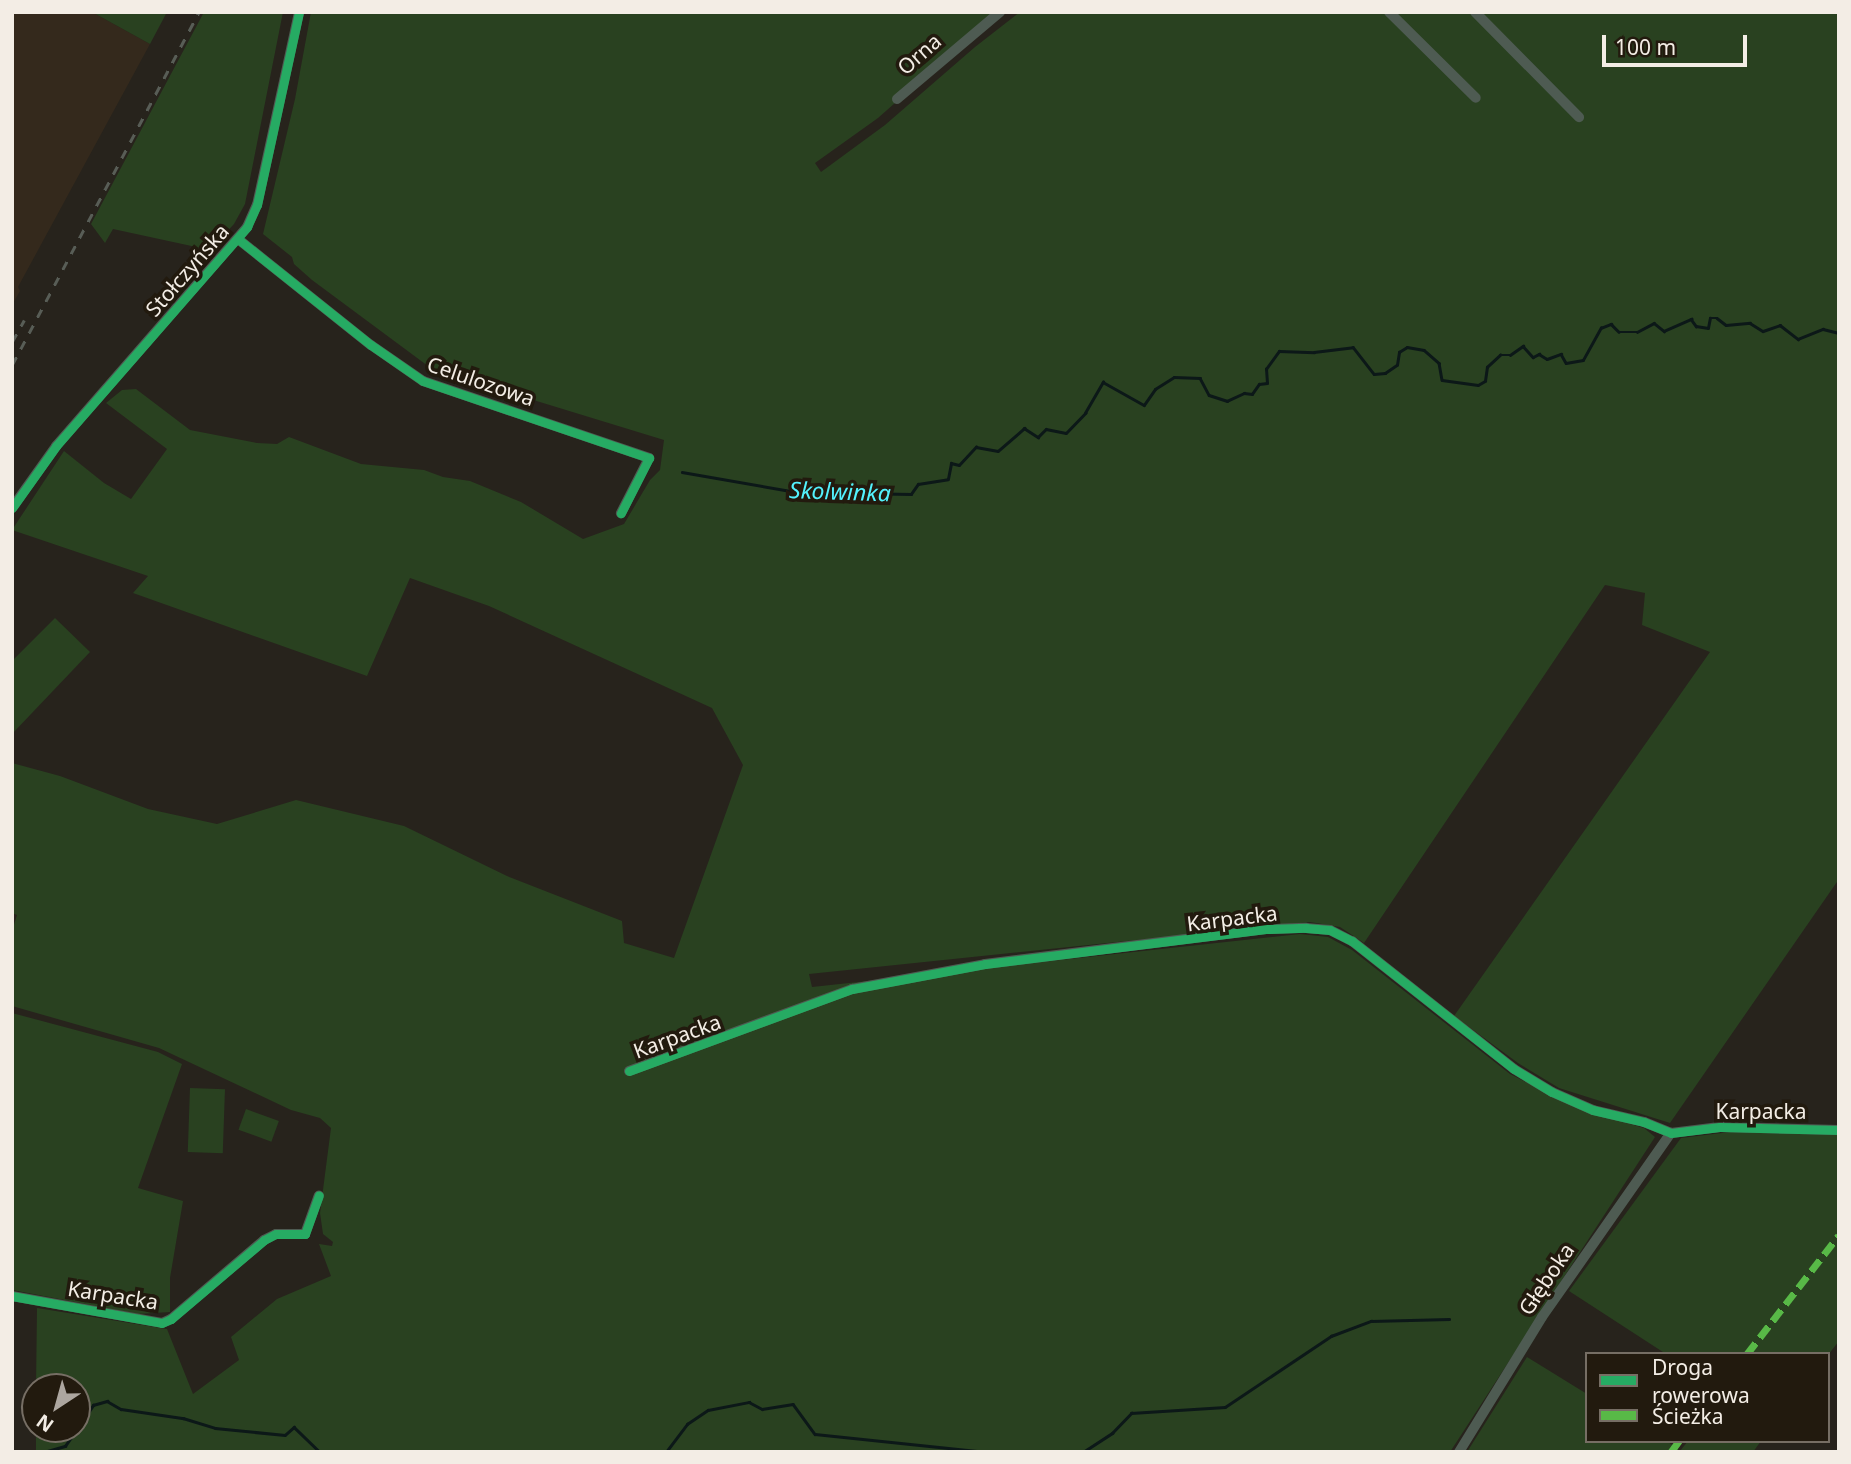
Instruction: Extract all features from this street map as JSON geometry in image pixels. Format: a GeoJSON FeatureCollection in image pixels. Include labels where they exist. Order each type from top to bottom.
{"type":"FeatureCollection","features":[{"type":"Feature","properties":{"kind":"street","name":"Stołczyńska"},"geometry":{"type":"LineString","coordinates":[[12,508],[55,446],[239,239],[257,205],[299,12]]}},
{"type":"Feature","properties":{"kind":"street","name":"Orna"},"geometry":{"type":"LineString","coordinates":[[897,99],[1000,12]]}},
{"type":"Feature","properties":{"kind":"street"},"geometry":{"type":"LineString","coordinates":[[1389,12],[1476,98]]}},
{"type":"Feature","properties":{"kind":"street"},"geometry":{"type":"LineString","coordinates":[[1475,12],[1579,117]]}},
{"type":"Feature","properties":{"kind":"street","name":"Celulozowa"},"geometry":{"type":"LineString","coordinates":[[239,239],[372,345],[423,381],[649,458],[621,513]]}},
{"type":"Feature","properties":{"kind":"street","name":"Karpacka"},"geometry":{"type":"LineString","coordinates":[[629,1071],[845,990],[985,964],[1268,929],[1306,928],[1329,930],[1352,942],[1480,1044],[1552,1092],[1593,1110],[1644,1122],[1671,1133],[1720,1126],[1839,1130]]}},
{"type":"Feature","properties":{"kind":"street","name":"Głęboka"},"geometry":{"type":"LineString","coordinates":[[1460,1452],[1542,1317],[1671,1133]]}},
{"type":"Feature","properties":{"kind":"street","name":"Karpacka"},"geometry":{"type":"LineString","coordinates":[[12,1296],[162,1322],[171,1319],[264,1240],[276,1234],[305,1234],[319,1195]]}},
{"type":"Feature","properties":{"kind":"shaded area"},"geometry":{"type":"Polygon","coordinates":[[[12,12],[92,12],[150,44],[18,287],[20,291],[12,305],[12,12]]]}},
{"type":"Feature","properties":{"kind":"green space"},"geometry":{"type":"Polygon","coordinates":[[[92,12],[167,12],[150,44],[92,12]]]}},
{"type":"Feature","properties":{"kind":"green space"},"geometry":{"type":"Polygon","coordinates":[[[204,12],[283,12],[245,204],[234,224],[210,250],[113,229],[105,243],[91,224],[204,12]]]}},
{"type":"Feature","properties":{"kind":"green space"},"geometry":{"type":"Polygon","coordinates":[[[311,12],[998,12],[878,118],[815,163],[821,172],[885,125],[1020,12],[1839,12],[1839,879],[1670,1123],[1559,1088],[1518,1063],[1454,1016],[1710,652],[1642,625],[1645,593],[1605,585],[1364,943],[1340,927],[1310,922],[809,974],[812,987],[1300,934],[1328,937],[1352,950],[1510,1074],[1582,1110],[1644,1128],[1655,1137],[1450,1452],[36,1452],[36,1443],[91,1443],[91,1373],[36,1373],[37,1308],[167,1329],[193,1394],[239,1360],[231,1337],[277,1299],[331,1276],[319,1244],[332,1246],[333,1242],[323,1234],[320,1213],[331,1128],[320,1118],[291,1110],[159,1048],[12,1006],[12,931],[17,915],[12,913],[12,763],[60,776],[148,809],[217,824],[296,800],[404,826],[507,876],[622,921],[624,943],[674,958],[743,765],[712,708],[489,606],[410,578],[367,676],[133,593],[148,576],[12,530],[64,451],[104,483],[131,499],[167,449],[106,403],[122,390],[136,389],[190,430],[257,443],[277,444],[289,437],[361,464],[424,470],[443,477],[470,481],[521,502],[583,539],[624,524],[650,480],[660,470],[664,440],[432,369],[312,280],[294,264],[292,257],[263,234],[295,99],[311,12]]]}},
{"type":"Feature","properties":{"kind":"green space"},"geometry":{"type":"Polygon","coordinates":[[[55,618],[90,652],[12,734],[12,661],[55,618]]]}},
{"type":"Feature","properties":{"kind":"green space"},"geometry":{"type":"Polygon","coordinates":[[[12,1013],[158,1052],[182,1064],[138,1188],[183,1201],[170,1278],[170,1312],[138,1314],[12,1290],[12,1013]]]}},
{"type":"Feature","properties":{"kind":"green space"},"geometry":{"type":"Polygon","coordinates":[[[190,1088],[225,1089],[223,1153],[188,1152],[190,1088]]]}},
{"type":"Feature","properties":{"kind":"green space"},"geometry":{"type":"Polygon","coordinates":[[[246,1109],[279,1121],[271,1142],[238,1130],[246,1109]]]}},
{"type":"Feature","properties":{"kind":"green space"},"geometry":{"type":"Polygon","coordinates":[[[1730,1132],[1839,1135],[1839,1341],[1830,1352],[1663,1352],[1569,1291],[1681,1138],[1730,1132]]]}},
{"type":"Feature","properties":{"kind":"green space"},"geometry":{"type":"Polygon","coordinates":[[[1527,1357],[1585,1393],[1585,1443],[1670,1443],[1680,1451],[1686,1443],[1760,1443],[1753,1452],[1467,1452],[1527,1357]]]}},
{"type":"Feature","properties":{"kind":"waterway","name":"Skolwinka"},"geometry":{"type":"LineString","coordinates":[[682,472],[797,492],[911,494],[918,484],[948,479],[951,463],[959,465],[976,447],[998,451],[1024,428],[1038,437],[1046,429],[1066,433],[1085,413],[1103,382],[1144,405],[1155,389],[1174,377],[1200,378],[1209,395],[1227,401],[1244,393],[1252,394],[1259,384],[1267,383],[1266,369],[1279,351],[1314,352],[1353,347],[1374,374],[1385,373],[1397,365],[1399,352],[1407,347],[1424,350],[1439,363],[1442,380],[1478,385],[1485,381],[1487,367],[1500,355],[1510,355],[1523,346],[1533,357],[1539,354],[1547,359],[1561,354],[1566,363],[1583,360],[1601,328],[1611,324],[1619,332],[1637,332],[1654,323],[1664,331],[1691,319],[1696,326],[1708,328],[1710,318],[1717,318],[1726,325],[1750,323],[1763,331],[1780,325],[1798,339],[1823,329],[1839,333]]}},
{"type":"Feature","properties":{"kind":"waterway"},"geometry":{"type":"LineString","coordinates":[[1083,1452],[1112,1433],[1131,1413],[1225,1407],[1331,1336],[1371,1321],[1449,1319]]}},
{"type":"Feature","properties":{"kind":"waterway"},"geometry":{"type":"LineString","coordinates":[[91,1408],[107,1401],[121,1409],[183,1418],[215,1428],[285,1435],[294,1427],[320,1452]]}},
{"type":"Feature","properties":{"kind":"waterway"},"geometry":{"type":"LineString","coordinates":[[666,1452],[687,1424],[708,1410],[749,1402],[762,1409],[793,1404],[815,1434],[986,1452]]}},
{"type":"Feature","properties":{"kind":"waterway"},"geometry":{"type":"LineString","coordinates":[[44,1452],[67,1443]]}},
{"type":"Feature","properties":{"kind":"railway"},"geometry":{"type":"LineString","coordinates":[[12,365],[199,12]]}},
{"type":"Feature","properties":{"kind":"railway"},"geometry":{"type":"LineString","coordinates":[[12,342],[24,320]]}},
{"type":"Feature","properties":{"kind":"marked path"},"geometry":{"type":"LineString","coordinates":[[1749,1352],[1839,1235]]}},
{"type":"Feature","properties":{"kind":"marked path"},"geometry":{"type":"LineString","coordinates":[[1671,1452],[1678,1443]]}},
{"type":"Feature","properties":{"kind":"cycle path"},"geometry":{"type":"LineString","coordinates":[[12,508],[56,446],[247,227],[257,205],[299,12]]}},
{"type":"Feature","properties":{"kind":"cycle path"},"geometry":{"type":"LineString","coordinates":[[238,239],[371,345],[423,381],[649,458],[621,513]]}},
{"type":"Feature","properties":{"kind":"cycle path"},"geometry":{"type":"LineString","coordinates":[[629,1071],[852,989],[985,964],[1268,929],[1306,928],[1330,930],[1352,941],[1514,1069],[1552,1092],[1593,1110],[1644,1122],[1671,1133],[1720,1127],[1839,1130]]}},
{"type":"Feature","properties":{"kind":"cycle path"},"geometry":{"type":"LineString","coordinates":[[12,1296],[162,1323],[171,1319],[264,1240],[276,1234],[305,1234],[319,1195]]}}]}
